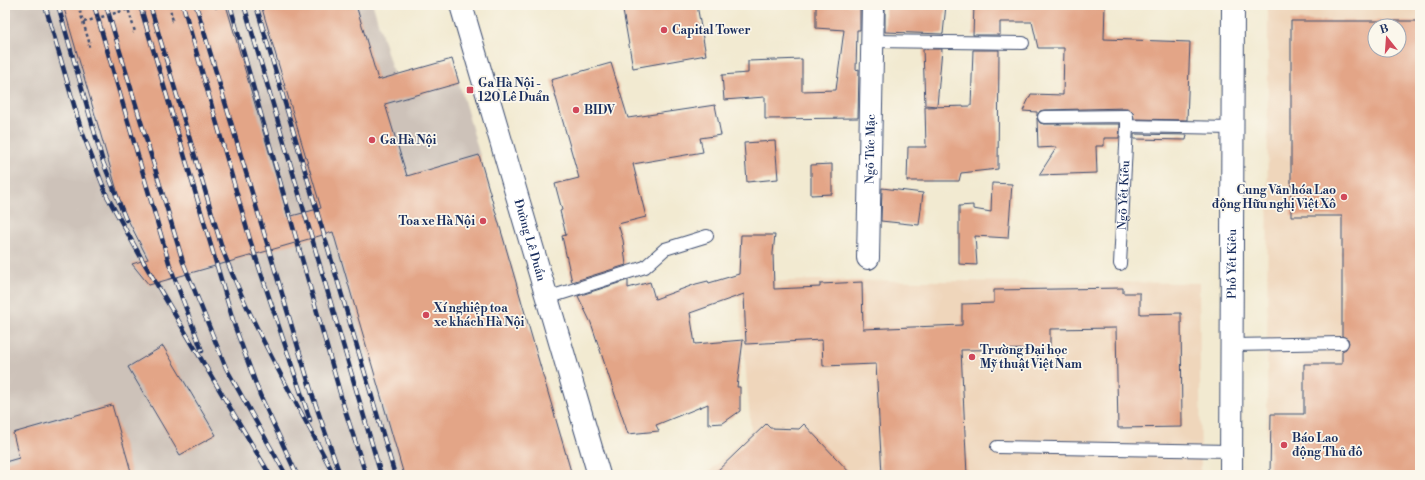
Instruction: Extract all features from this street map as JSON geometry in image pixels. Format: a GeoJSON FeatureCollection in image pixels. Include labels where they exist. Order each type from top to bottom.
{"type":"FeatureCollection","features":[{"type":"Feature","properties":{"kind":"street","name":"Đường Lê Duẩn"},"geometry":{"type":"LineString","coordinates":[[461,5],[599,475]]}},
{"type":"Feature","properties":{"kind":"street","name":"Ngõ Tức Mặc"},"geometry":{"type":"LineString","coordinates":[[868,258],[873,5]]}},
{"type":"Feature","properties":{"kind":"street","name":"Phố Yết Kiêu"},"geometry":{"type":"LineString","coordinates":[[1231,475],[1233,5]]}},
{"type":"Feature","properties":{"kind":"lane"},"geometry":{"type":"LineString","coordinates":[[872,41],[1023,43]]}},
{"type":"Feature","properties":{"kind":"lane"},"geometry":{"type":"LineString","coordinates":[[1044,117],[1127,116],[1127,126],[1232,128]]}},
{"type":"Feature","properties":{"kind":"lane","name":"Ngõ Yết Kiêu"},"geometry":{"type":"LineString","coordinates":[[1120,264],[1127,126]]}},
{"type":"Feature","properties":{"kind":"lane"},"geometry":{"type":"LineString","coordinates":[[547,298],[645,267],[665,249],[706,236]]}},
{"type":"Feature","properties":{"kind":"lane"},"geometry":{"type":"LineString","coordinates":[[1232,345],[1342,343]]}},
{"type":"Feature","properties":{"kind":"lane"},"geometry":{"type":"LineString","coordinates":[[997,447],[1231,452]]}},
{"type":"Feature","properties":{"kind":"path"},"geometry":{"type":"LineString","coordinates":[[78,5],[90,45],[88,46]]}},
{"type":"Feature","properties":{"kind":"path"},"geometry":{"type":"LineString","coordinates":[[127,5],[135,32],[133,33]]}},
{"type":"Feature","properties":{"kind":"path"},"geometry":{"type":"LineString","coordinates":[[84,22],[144,5]]}},
{"type":"Feature","properties":{"kind":"path"},"geometry":{"type":"LineString","coordinates":[[169,5],[173,21],[171,21]]}},
{"type":"Feature","properties":{"kind":"shaded area"},"geometry":{"type":"Polygon","coordinates":[[[5,5],[373,5],[394,76],[452,59],[572,475],[5,475],[5,5]]]}},
{"type":"Feature","properties":{"kind":"shaded area","name":"Cung Văn hóa Lao động Hữu nghị Việt Xô"},"geometry":{"type":"Polygon","coordinates":[[[1268,5],[1420,5],[1420,475],[1267,475],[1268,5]]]}},
{"type":"Feature","properties":{"kind":"shaded area","name":"Trường Đại học Mỹ thuật Việt Nam"},"geometry":{"type":"Polygon","coordinates":[[[815,280],[1199,283],[1201,475],[711,475],[709,472],[751,430],[738,283],[815,280]]]}},
{"type":"Feature","properties":{"kind":"building"},"geometry":{"type":"Polygon","coordinates":[[[63,5],[226,5],[288,217],[321,208],[261,5],[356,5],[378,80],[452,59],[459,83],[385,104],[407,176],[479,155],[572,475],[404,475],[333,232],[149,285],[132,264],[148,259],[124,212],[63,5]]]}},
{"type":"Feature","properties":{"kind":"building","name":"Capital Tower"},"geometry":{"type":"Polygon","coordinates":[[[622,5],[697,5],[706,55],[633,68],[622,5]]]}},
{"type":"Feature","properties":{"kind":"building"},"geometry":{"type":"Polygon","coordinates":[[[816,5],[860,5],[860,30],[857,30],[856,70],[859,69],[858,118],[765,119],[765,97],[724,100],[722,75],[748,73],[748,61],[802,59],[802,91],[836,90],[844,30],[816,28],[816,5]]]}},
{"type":"Feature","properties":{"kind":"building"},"geometry":{"type":"Polygon","coordinates":[[[885,5],[946,5],[943,34],[885,32],[885,5]]]}},
{"type":"Feature","properties":{"kind":"building"},"geometry":{"type":"Polygon","coordinates":[[[974,5],[1105,5],[1104,39],[1190,42],[1187,120],[1134,119],[1133,112],[1127,108],[1044,110],[1040,111],[1037,116],[1037,112],[1023,111],[1031,94],[1063,95],[1064,48],[1038,48],[1032,22],[1000,22],[1000,35],[973,35],[974,5]]]}},
{"type":"Feature","properties":{"kind":"building","name":"Cung Văn hóa Lao động Hữu nghị Việt Xô"},"geometry":{"type":"Polygon","coordinates":[[[1291,21],[1367,21],[1367,58],[1407,58],[1407,21],[1420,21],[1420,475],[1270,475],[1271,414],[1304,414],[1304,364],[1342,364],[1342,351],[1346,349],[1349,343],[1348,339],[1342,336],[1342,216],[1291,216],[1291,21]]]}},
{"type":"Feature","properties":{"kind":"building"},"geometry":{"type":"Polygon","coordinates":[[[923,49],[942,49],[937,106],[925,105],[923,49]]]}},
{"type":"Feature","properties":{"kind":"building"},"geometry":{"type":"Polygon","coordinates":[[[973,50],[999,50],[998,169],[961,173],[959,181],[907,181],[908,147],[926,147],[925,107],[971,106],[973,50]]]}},
{"type":"Feature","properties":{"kind":"building"},"geometry":{"type":"Polygon","coordinates":[[[611,63],[628,118],[715,105],[721,135],[700,138],[703,152],[633,164],[646,217],[618,224],[623,240],[626,265],[572,282],[562,236],[566,235],[560,211],[562,210],[555,184],[579,178],[551,80],[611,63]]]}},
{"type":"Feature","properties":{"kind":"building"},"geometry":{"type":"Polygon","coordinates":[[[1037,118],[1040,123],[1044,124],[1120,124],[1119,138],[1104,138],[1104,146],[1096,146],[1097,173],[1039,175],[1057,147],[1038,148],[1037,118]]]}},
{"type":"Feature","properties":{"kind":"building"},"geometry":{"type":"Polygon","coordinates":[[[1134,134],[1187,135],[1186,140],[1134,139],[1134,134]]]}},
{"type":"Feature","properties":{"kind":"building"},"geometry":{"type":"Polygon","coordinates":[[[775,141],[778,179],[747,182],[744,143],[775,141]]]}},
{"type":"Feature","properties":{"kind":"building"},"geometry":{"type":"Polygon","coordinates":[[[832,164],[832,194],[811,195],[811,165],[832,164]]]}},
{"type":"Feature","properties":{"kind":"building"},"geometry":{"type":"Polygon","coordinates":[[[992,183],[1012,184],[1008,238],[975,236],[977,265],[959,264],[959,206],[973,205],[973,209],[991,212],[992,183]]]}},
{"type":"Feature","properties":{"kind":"building"},"geometry":{"type":"Polygon","coordinates":[[[882,188],[923,193],[919,225],[881,221],[882,188]]]}},
{"type":"Feature","properties":{"kind":"building"},"geometry":{"type":"Polygon","coordinates":[[[741,235],[775,235],[773,253],[774,289],[820,287],[820,284],[862,282],[863,329],[962,325],[962,304],[994,303],[994,290],[1123,288],[1123,293],[1140,293],[1140,314],[1181,313],[1182,427],[1118,428],[1116,328],[1050,329],[1050,349],[961,350],[967,475],[882,475],[876,364],[823,366],[822,340],[746,344],[744,294],[690,313],[695,344],[743,340],[737,387],[740,387],[740,411],[723,423],[708,424],[708,404],[656,425],[659,431],[628,434],[591,323],[578,296],[628,280],[628,288],[650,282],[655,299],[696,284],[708,281],[709,283],[739,274],[741,235]]]}},
{"type":"Feature","properties":{"kind":"building"},"geometry":{"type":"Polygon","coordinates":[[[163,346],[216,435],[180,455],[128,367],[163,346]]]}},
{"type":"Feature","properties":{"kind":"building"},"geometry":{"type":"Polygon","coordinates":[[[112,405],[132,475],[5,475],[5,462],[19,458],[13,433],[112,405]]]}},
{"type":"Feature","properties":{"kind":"building"},"geometry":{"type":"Polygon","coordinates":[[[766,424],[770,428],[799,429],[804,424],[852,475],[713,475],[766,424]]]}},
{"type":"Feature","properties":{"kind":"railway"},"geometry":{"type":"LineString","coordinates":[[45,5],[81,129],[107,196],[143,261],[270,475]]}},
{"type":"Feature","properties":{"kind":"railway"},"geometry":{"type":"LineString","coordinates":[[58,5],[103,162],[126,220]]}},
{"type":"Feature","properties":{"kind":"railway"},"geometry":{"type":"LineString","coordinates":[[94,5],[170,266],[202,351]]}},
{"type":"Feature","properties":{"kind":"railway"},"geometry":{"type":"LineString","coordinates":[[106,5],[183,262],[226,368],[286,475]]}},
{"type":"Feature","properties":{"kind":"railway"},"geometry":{"type":"LineString","coordinates":[[140,5],[235,327],[260,395],[297,475]]}},
{"type":"Feature","properties":{"kind":"railway"},"geometry":{"type":"LineString","coordinates":[[150,5],[223,251],[261,337],[334,475]]}},
{"type":"Feature","properties":{"kind":"railway"},"geometry":{"type":"LineString","coordinates":[[183,5],[251,243],[310,420]]}},
{"type":"Feature","properties":{"kind":"railway"},"geometry":{"type":"LineString","coordinates":[[196,5],[312,394],[340,475]]}},
{"type":"Feature","properties":{"kind":"railway"},"geometry":{"type":"LineString","coordinates":[[230,5],[344,407],[366,475]]}},
{"type":"Feature","properties":{"kind":"railway"},"geometry":{"type":"LineString","coordinates":[[244,5],[381,475]]}},
{"type":"Feature","properties":{"kind":"railway"},"geometry":{"type":"LineString","coordinates":[[256,5],[395,475]]}},
{"type":"Feature","properties":{"kind":"place","name":"Capital Tower"},"geometry":{"type":"Point","coordinates":[664,30]}},
{"type":"Feature","properties":{"kind":"place","name":"Ga Hà Nội - 120 Lê Duẩn"},"geometry":{"type":"Point","coordinates":[470,90]}},
{"type":"Feature","properties":{"kind":"place","name":"BIDV"},"geometry":{"type":"Point","coordinates":[576,110]}},
{"type":"Feature","properties":{"kind":"place","name":"Ga Hà Nội"},"geometry":{"type":"Point","coordinates":[372,140]}},
{"type":"Feature","properties":{"kind":"place","name":"Cung Văn hóa Lao động Hữu nghị Việt Xô"},"geometry":{"type":"Point","coordinates":[1344,197]}},
{"type":"Feature","properties":{"kind":"place","name":"Toa xe Hà Nội"},"geometry":{"type":"Point","coordinates":[483,221]}},
{"type":"Feature","properties":{"kind":"place","name":"Xí nghiệp toa xe khách Hà Nội"},"geometry":{"type":"Point","coordinates":[426,315]}},
{"type":"Feature","properties":{"kind":"place","name":"Trường Đại học Mỹ thuật Việt Nam"},"geometry":{"type":"Point","coordinates":[972,357]}},
{"type":"Feature","properties":{"kind":"place","name":"Báo Lao động Thủ đô"},"geometry":{"type":"Point","coordinates":[1284,445]}}]}
